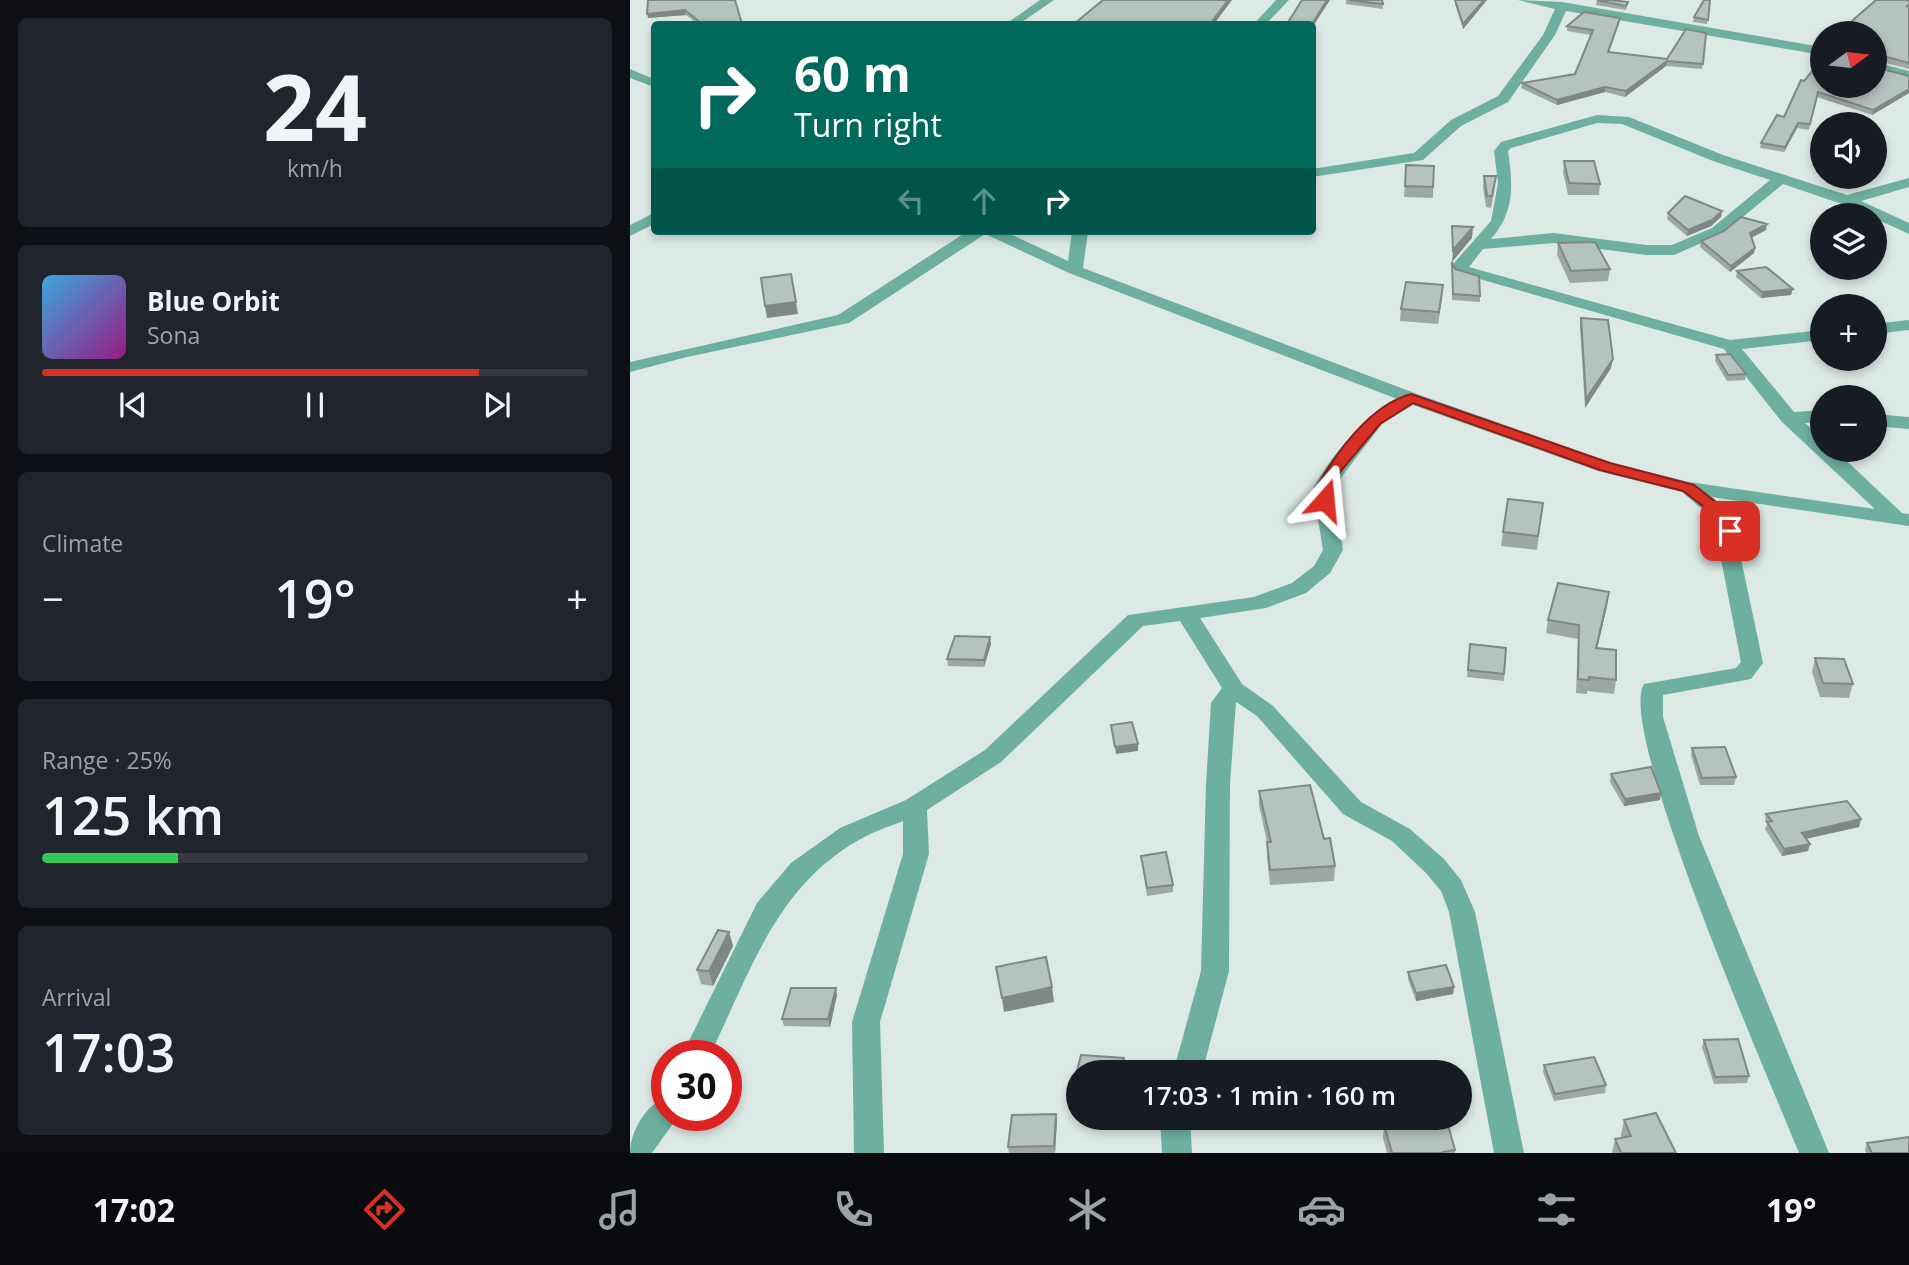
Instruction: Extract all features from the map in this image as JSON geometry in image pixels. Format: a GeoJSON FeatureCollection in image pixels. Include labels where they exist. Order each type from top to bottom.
{"type":"FeatureCollection","features":[{"type":"Feature","properties":{"kind":"street"},"geometry":{"type":"LineString","coordinates":[[1016,21],[1048,0]]}},
{"type":"Feature","properties":{"kind":"street"},"geometry":{"type":"LineString","coordinates":[[1041,21],[1048,0]]}},
{"type":"Feature","properties":{"kind":"street"},"geometry":{"type":"LineString","coordinates":[[1263,21],[1283,0]]}},
{"type":"Feature","properties":{"kind":"street"},"geometry":{"type":"LineString","coordinates":[[1524,0],[1810,49]]}},
{"type":"Feature","properties":{"kind":"street"},"geometry":{"type":"LineString","coordinates":[[1316,172],[1418,157],[1427,153],[1456,123],[1503,99],[1549,35],[1562,6]]}},
{"type":"Feature","properties":{"kind":"street"},"geometry":{"type":"LineString","coordinates":[[1887,70],[1908,76]]}},
{"type":"Feature","properties":{"kind":"street"},"geometry":{"type":"LineString","coordinates":[[630,73],[651,82]]}},
{"type":"Feature","properties":{"kind":"street"},"geometry":{"type":"LineString","coordinates":[[1810,335],[1730,345],[1467,273],[1461,268],[1462,264],[1498,222],[1504,203],[1501,151],[1506,145],[1597,119],[1624,120],[1718,159],[1782,177],[1847,200],[1909,229]]}},
{"type":"Feature","properties":{"kind":"street"},"geometry":{"type":"LineString","coordinates":[[1478,245],[1554,238],[1646,250],[1674,250],[1717,231],[1782,177]]}},
{"type":"Feature","properties":{"kind":"street"},"geometry":{"type":"LineString","coordinates":[[1847,200],[1909,182]]}},
{"type":"Feature","properties":{"kind":"street"},"geometry":{"type":"LineString","coordinates":[[630,231],[651,220]]}},
{"type":"Feature","properties":{"kind":"street"},"geometry":{"type":"LineString","coordinates":[[630,368],[685,352],[843,319],[973,235]]}},
{"type":"Feature","properties":{"kind":"street"},"geometry":{"type":"LineString","coordinates":[[1000,235],[1074,270],[1411,398],[1605,467],[1689,488],[1902,519]]}},
{"type":"Feature","properties":{"kind":"street"},"geometry":{"type":"LineString","coordinates":[[1074,270],[1079,235]]}},
{"type":"Feature","properties":{"kind":"street"},"geometry":{"type":"LineString","coordinates":[[1887,328],[1909,325]]}},
{"type":"Feature","properties":{"kind":"street"},"geometry":{"type":"LineString","coordinates":[[1730,345],[1789,418],[1810,437]]}},
{"type":"Feature","properties":{"kind":"street"},"geometry":{"type":"LineString","coordinates":[[703,1040],[766,910],[800,870],[849,834],[915,806],[993,756],[1136,620],[1258,603],[1299,588],[1323,569],[1333,550],[1323,488],[1333,471],[1375,421],[1411,398]]}},
{"type":"Feature","properties":{"kind":"street"},"geometry":{"type":"LineString","coordinates":[[1789,418],[1810,417]]}},
{"type":"Feature","properties":{"kind":"street"},"geometry":{"type":"LineString","coordinates":[[1887,421],[1909,423]]}},
{"type":"Feature","properties":{"kind":"street"},"geometry":{"type":"LineString","coordinates":[[1838,462],[1902,519]]}},
{"type":"Feature","properties":{"kind":"street"},"geometry":{"type":"LineString","coordinates":[[1689,488],[1728,521],[1730,554],[1752,663],[1743,674],[1652,689],[1649,693],[1651,726],[1692,854],[1814,1153]]}},
{"type":"Feature","properties":{"kind":"street"},"geometry":{"type":"LineString","coordinates":[[1185,612],[1234,689],[1265,710],[1352,808],[1401,835],[1435,866],[1452,887],[1462,912],[1509,1153]]}},
{"type":"Feature","properties":{"kind":"street"},"geometry":{"type":"LineString","coordinates":[[1190,1060],[1215,971],[1218,784],[1223,703],[1234,689]]}},
{"type":"Feature","properties":{"kind":"street"},"geometry":{"type":"LineString","coordinates":[[869,1153],[866,1022],[916,854],[915,806]]}},
{"type":"Feature","properties":{"kind":"street"},"geometry":{"type":"LineString","coordinates":[[1176,1130],[1177,1153]]}},
{"type":"Feature","properties":{"kind":"street"},"geometry":{"type":"LineString","coordinates":[[635,1153],[651,1131]]}},
{"type":"Feature","properties":{"kind":"building"},"geometry":{"type":"Polygon","coordinates":[[[648,0],[735,0],[741,21],[698,21],[685,10],[647,14],[648,0]]]}},
{"type":"Feature","properties":{"kind":"building"},"geometry":{"type":"Polygon","coordinates":[[[1103,0],[1228,0],[1212,21],[1078,21],[1103,0]]]}},
{"type":"Feature","properties":{"kind":"building"},"geometry":{"type":"Polygon","coordinates":[[[1302,0],[1327,0],[1314,21],[1289,21],[1302,0]]]}},
{"type":"Feature","properties":{"kind":"building"},"geometry":{"type":"Polygon","coordinates":[[[1349,0],[1382,0],[1383,4],[1349,0]]]}},
{"type":"Feature","properties":{"kind":"building"},"geometry":{"type":"Polygon","coordinates":[[[1455,0],[1484,0],[1463,24],[1455,0]]]}},
{"type":"Feature","properties":{"kind":"building"},"geometry":{"type":"Polygon","coordinates":[[[1597,0],[1611,0],[1628,2],[1626,6],[1597,0]]]}},
{"type":"Feature","properties":{"kind":"building"},"geometry":{"type":"Polygon","coordinates":[[[1704,0],[1710,0],[1708,20],[1694,17],[1704,0]]]}},
{"type":"Feature","properties":{"kind":"building"},"geometry":{"type":"Polygon","coordinates":[[[1876,0],[1909,0],[1909,6],[1906,6],[1909,7],[1909,63],[1887,57],[1887,21],[1853,20],[1876,0]]]}},
{"type":"Feature","properties":{"kind":"building"},"geometry":{"type":"Polygon","coordinates":[[[1584,12],[1620,18],[1608,52],[1667,59],[1686,29],[1706,33],[1703,64],[1667,61],[1626,91],[1605,87],[1557,100],[1522,83],[1575,74],[1593,30],[1567,26],[1584,12]]]}},
{"type":"Feature","properties":{"kind":"building"},"geometry":{"type":"Polygon","coordinates":[[[1887,70],[1909,76],[1909,89],[1873,110],[1836,98],[1887,98],[1887,70]]]}},
{"type":"Feature","properties":{"kind":"building"},"geometry":{"type":"Polygon","coordinates":[[[1810,74],[1810,98],[1816,98],[1813,112],[1810,112],[1810,124],[1798,123],[1785,147],[1761,143],[1777,115],[1784,117],[1801,80],[1804,81],[1810,74]]]}},
{"type":"Feature","properties":{"kind":"building"},"geometry":{"type":"Polygon","coordinates":[[[1564,161],[1594,161],[1600,184],[1569,183],[1564,161]]]}},
{"type":"Feature","properties":{"kind":"building"},"geometry":{"type":"Polygon","coordinates":[[[1406,165],[1434,166],[1433,187],[1405,186],[1406,165]]]}},
{"type":"Feature","properties":{"kind":"building"},"geometry":{"type":"Polygon","coordinates":[[[1484,176],[1496,176],[1492,196],[1487,196],[1484,176]]]}},
{"type":"Feature","properties":{"kind":"building"},"geometry":{"type":"Polygon","coordinates":[[[1685,196],[1722,211],[1712,220],[1688,230],[1668,213],[1685,196]]]}},
{"type":"Feature","properties":{"kind":"building"},"geometry":{"type":"Polygon","coordinates":[[[1741,217],[1767,224],[1750,233],[1755,248],[1731,266],[1701,241],[1724,231],[1741,217]]]}},
{"type":"Feature","properties":{"kind":"building"},"geometry":{"type":"Polygon","coordinates":[[[1452,226],[1473,227],[1453,250],[1452,226]]]}},
{"type":"Feature","properties":{"kind":"building"},"geometry":{"type":"Polygon","coordinates":[[[1595,242],[1610,269],[1571,271],[1558,243],[1595,242]]]}},
{"type":"Feature","properties":{"kind":"building"},"geometry":{"type":"Polygon","coordinates":[[[1452,262],[1455,269],[1479,276],[1480,296],[1453,294],[1452,262]]]}},
{"type":"Feature","properties":{"kind":"building"},"geometry":{"type":"Polygon","coordinates":[[[1766,267],[1793,289],[1762,292],[1737,271],[1766,267]]]}},
{"type":"Feature","properties":{"kind":"building"},"geometry":{"type":"Polygon","coordinates":[[[791,274],[796,302],[765,306],[761,278],[791,274]]]}},
{"type":"Feature","properties":{"kind":"building"},"geometry":{"type":"Polygon","coordinates":[[[1406,282],[1443,285],[1439,312],[1401,309],[1406,282]]]}},
{"type":"Feature","properties":{"kind":"building"},"geometry":{"type":"Polygon","coordinates":[[[1581,318],[1608,320],[1613,359],[1586,399],[1581,318]]]}},
{"type":"Feature","properties":{"kind":"building"},"geometry":{"type":"Polygon","coordinates":[[[1730,354],[1746,374],[1728,375],[1716,355],[1730,354]]]}},
{"type":"Feature","properties":{"kind":"building"},"geometry":{"type":"Polygon","coordinates":[[[1508,499],[1543,503],[1538,536],[1503,532],[1508,499]]]}},
{"type":"Feature","properties":{"kind":"building"},"geometry":{"type":"Polygon","coordinates":[[[1558,583],[1609,592],[1596,648],[1616,650],[1616,680],[1589,677],[1589,680],[1578,679],[1579,625],[1548,620],[1558,583]]]}},
{"type":"Feature","properties":{"kind":"building"},"geometry":{"type":"Polygon","coordinates":[[[955,636],[990,637],[984,660],[947,659],[955,636]]]}},
{"type":"Feature","properties":{"kind":"building"},"geometry":{"type":"Polygon","coordinates":[[[1470,644],[1506,648],[1504,674],[1468,670],[1470,644]]]}},
{"type":"Feature","properties":{"kind":"building"},"geometry":{"type":"Polygon","coordinates":[[[1815,658],[1844,659],[1853,684],[1823,683],[1815,658]]]}},
{"type":"Feature","properties":{"kind":"building"},"geometry":{"type":"Polygon","coordinates":[[[1132,722],[1138,744],[1115,747],[1111,725],[1132,722]]]}},
{"type":"Feature","properties":{"kind":"building"},"geometry":{"type":"Polygon","coordinates":[[[1725,747],[1736,777],[1702,778],[1692,748],[1725,747]]]}},
{"type":"Feature","properties":{"kind":"building"},"geometry":{"type":"Polygon","coordinates":[[[1651,767],[1661,793],[1625,799],[1611,774],[1651,767]]]}},
{"type":"Feature","properties":{"kind":"building"},"geometry":{"type":"Polygon","coordinates":[[[1310,785],[1324,839],[1330,838],[1335,866],[1270,870],[1267,842],[1271,842],[1259,791],[1310,785]]]}},
{"type":"Feature","properties":{"kind":"building"},"geometry":{"type":"Polygon","coordinates":[[[1847,801],[1861,819],[1802,833],[1810,844],[1784,849],[1767,822],[1772,821],[1766,814],[1847,801]]]}},
{"type":"Feature","properties":{"kind":"building"},"geometry":{"type":"Polygon","coordinates":[[[1166,852],[1173,885],[1147,888],[1141,856],[1166,852]]]}},
{"type":"Feature","properties":{"kind":"building"},"geometry":{"type":"Polygon","coordinates":[[[718,930],[729,932],[709,971],[697,970],[718,930]]]}},
{"type":"Feature","properties":{"kind":"building"},"geometry":{"type":"Polygon","coordinates":[[[1046,957],[1052,987],[1002,998],[996,967],[1046,957]]]}},
{"type":"Feature","properties":{"kind":"building"},"geometry":{"type":"Polygon","coordinates":[[[1446,965],[1454,987],[1416,993],[1408,972],[1446,965]]]}},
{"type":"Feature","properties":{"kind":"building"},"geometry":{"type":"Polygon","coordinates":[[[791,988],[836,988],[828,1019],[782,1019],[791,988]]]}},
{"type":"Feature","properties":{"kind":"building"},"geometry":{"type":"Polygon","coordinates":[[[1738,1039],[1749,1076],[1715,1077],[1704,1040],[1738,1039]]]}},
{"type":"Feature","properties":{"kind":"building"},"geometry":{"type":"Polygon","coordinates":[[[1081,1055],[1124,1058],[1124,1060],[1080,1060],[1081,1055]]]}},
{"type":"Feature","properties":{"kind":"building"},"geometry":{"type":"Polygon","coordinates":[[[1594,1057],[1606,1085],[1555,1094],[1544,1065],[1594,1057]]]}},
{"type":"Feature","properties":{"kind":"building"},"geometry":{"type":"Polygon","coordinates":[[[1656,1113],[1676,1153],[1621,1153],[1615,1139],[1631,1136],[1624,1120],[1656,1113]]]}},
{"type":"Feature","properties":{"kind":"building"},"geometry":{"type":"Polygon","coordinates":[[[1056,1114],[1054,1146],[1008,1147],[1012,1115],[1056,1114]]]}},
{"type":"Feature","properties":{"kind":"building"},"geometry":{"type":"Polygon","coordinates":[[[1386,1130],[1449,1130],[1455,1150],[1443,1153],[1392,1153],[1386,1130]]]}},
{"type":"Feature","properties":{"kind":"building"},"geometry":{"type":"Polygon","coordinates":[[[1909,1137],[1909,1153],[1872,1153],[1867,1143],[1909,1137]]]}},
{"type":"Feature","properties":{"kind":"route"},"geometry":{"type":"LineString","coordinates":[[1325,500],[1323,488],[1333,471],[1375,421],[1411,398],[1605,467],[1689,488],[1721,513],[1728,521],[1730,531]]}}]}
